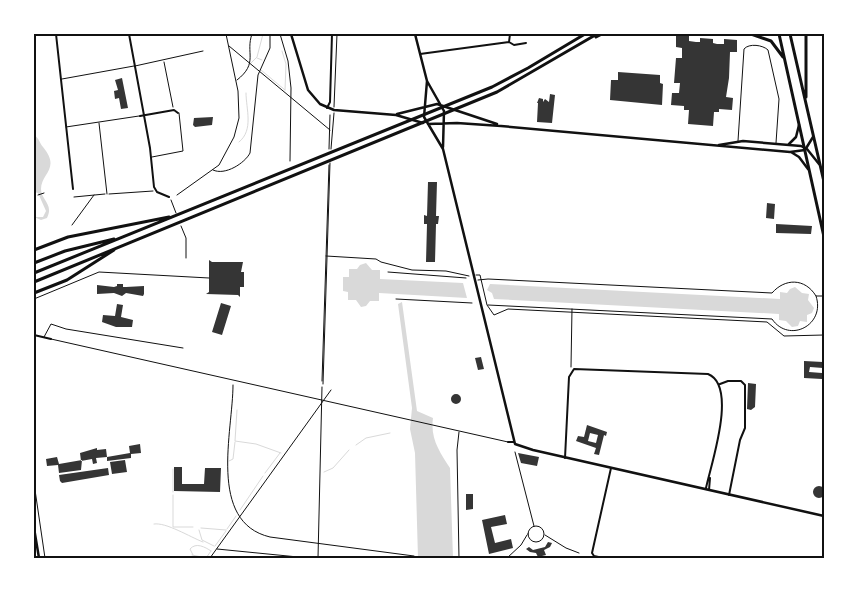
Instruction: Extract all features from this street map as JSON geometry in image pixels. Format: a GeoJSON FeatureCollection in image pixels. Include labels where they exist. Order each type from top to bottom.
{"type":"FeatureCollection","features":[{"type":"Feature","properties":{"kind":"main road"},"geometry":{"type":"LineString","coordinates":[[34,282],[473,103],[527,77],[597,34]]}},
{"type":"Feature","properties":{"kind":"main road"},"geometry":{"type":"LineString","coordinates":[[582,43],[602,34]]}},
{"type":"Feature","properties":{"kind":"main road"},"geometry":{"type":"LineString","coordinates":[[751,34],[771,41],[785,60]]}},
{"type":"Feature","properties":{"kind":"main road"},"geometry":{"type":"LineString","coordinates":[[779,34],[806,148],[824,237]]}},
{"type":"Feature","properties":{"kind":"main road"},"geometry":{"type":"LineString","coordinates":[[790,34],[824,182]]}},
{"type":"Feature","properties":{"kind":"main road"},"geometry":{"type":"LineString","coordinates":[[805,102],[806,34]]}},
{"type":"Feature","properties":{"kind":"main road"},"geometry":{"type":"LineString","coordinates":[[34,273],[470,96],[519,73],[584,35]]}},
{"type":"Feature","properties":{"kind":"main road"},"geometry":{"type":"LineString","coordinates":[[34,250],[68,238],[174,217]]}},
{"type":"Feature","properties":{"kind":"main road"},"geometry":{"type":"LineString","coordinates":[[34,263],[65,250],[129,235]]}},
{"type":"Feature","properties":{"kind":"main road"},"geometry":{"type":"LineString","coordinates":[[34,293],[67,280],[121,246]]}},
{"type":"Feature","properties":{"kind":"street"},"geometry":{"type":"LineString","coordinates":[[56,34],[72,189]]}},
{"type":"Feature","properties":{"kind":"street"},"geometry":{"type":"LineString","coordinates":[[129,34],[152,157],[156,190],[169,197]]}},
{"type":"Feature","properties":{"kind":"street"},"geometry":{"type":"LineString","coordinates":[[291,34],[309,92],[315,101],[329,108],[396,115],[428,124],[501,126],[790,152],[806,148],[813,136]]}},
{"type":"Feature","properties":{"kind":"street"},"geometry":{"type":"LineString","coordinates":[[330,115],[332,34]]}},
{"type":"Feature","properties":{"kind":"street"},"geometry":{"type":"LineString","coordinates":[[415,34],[427,80],[442,105],[445,124],[443,149]]}},
{"type":"Feature","properties":{"kind":"street"},"geometry":{"type":"LineString","coordinates":[[509,42],[510,34]]}},
{"type":"Feature","properties":{"kind":"street"},"geometry":{"type":"LineString","coordinates":[[420,54],[509,42],[514,44],[526,43]]}},
{"type":"Feature","properties":{"kind":"street"},"geometry":{"type":"LineString","coordinates":[[738,141],[744,48],[749,45],[764,46],[768,50],[779,105],[776,144]]}},
{"type":"Feature","properties":{"kind":"street"},"geometry":{"type":"LineString","coordinates":[[61,79],[135,66],[203,51]]}},
{"type":"Feature","properties":{"kind":"street"},"geometry":{"type":"LineString","coordinates":[[427,80],[424,107],[428,124],[443,149],[514,442]]}},
{"type":"Feature","properties":{"kind":"street"},"geometry":{"type":"LineString","coordinates":[[396,115],[434,104],[442,105],[501,126]]}},
{"type":"Feature","properties":{"kind":"street"},"geometry":{"type":"LineString","coordinates":[[66,127],[176,111],[183,152],[152,157]]}},
{"type":"Feature","properties":{"kind":"street"},"geometry":{"type":"LineString","coordinates":[[99,122],[107,194]]}},
{"type":"Feature","properties":{"kind":"street"},"geometry":{"type":"LineString","coordinates":[[787,144],[795,138],[799,124]]}},
{"type":"Feature","properties":{"kind":"street"},"geometry":{"type":"LineString","coordinates":[[717,145],[738,141],[787,144],[806,148],[820,166]]}},
{"type":"Feature","properties":{"kind":"street"},"geometry":{"type":"LineString","coordinates":[[790,152],[799,157],[810,173]]}},
{"type":"Feature","properties":{"kind":"street"},"geometry":{"type":"LineString","coordinates":[[44,337],[51,324],[66,329],[182,348]]}},
{"type":"Feature","properties":{"kind":"street"},"geometry":{"type":"LineString","coordinates":[[34,335],[322,402],[514,442],[522,448],[824,516]]}},
{"type":"Feature","properties":{"kind":"street"},"geometry":{"type":"LineString","coordinates":[[566,458],[571,372],[578,368],[705,373],[714,376],[720,384],[719,432],[707,490]]}},
{"type":"Feature","properties":{"kind":"street"},"geometry":{"type":"LineString","coordinates":[[720,384],[741,381],[745,385],[745,428],[740,440],[729,494]]}},
{"type":"Feature","properties":{"kind":"street"},"geometry":{"type":"LineString","coordinates":[[233,385],[227,472],[229,489],[244,523],[257,533],[414,556]]}},
{"type":"Feature","properties":{"kind":"street"},"geometry":{"type":"LineString","coordinates":[[318,558],[322,386]]}},
{"type":"Feature","properties":{"kind":"street"},"geometry":{"type":"LineString","coordinates":[[210,558],[331,390]]}},
{"type":"Feature","properties":{"kind":"street"},"geometry":{"type":"LineString","coordinates":[[459,431],[457,450],[459,558]]}},
{"type":"Feature","properties":{"kind":"street"},"geometry":{"type":"LineString","coordinates":[[516,452],[534,526]]}},
{"type":"Feature","properties":{"kind":"street"},"geometry":{"type":"LineString","coordinates":[[603,558],[594,556],[592,553],[611,468]]}},
{"type":"Feature","properties":{"kind":"street"},"geometry":{"type":"LineString","coordinates":[[507,558],[521,545],[530,528],[534,526]]}},
{"type":"Feature","properties":{"kind":"street"},"geometry":{"type":"LineString","coordinates":[[534,526],[541,528],[544,534],[566,548],[579,553]]}},
{"type":"Feature","properties":{"kind":"street"},"geometry":{"type":"LineString","coordinates":[[34,528],[38,558]]}},
{"type":"Feature","properties":{"kind":"street"},"geometry":{"type":"LineString","coordinates":[[528,534],[530,539],[535,542],[540,541],[544,534]]}},
{"type":"Feature","properties":{"kind":"street"},"geometry":{"type":"LineString","coordinates":[[217,549],[308,558]]}},
{"type":"Feature","properties":{"kind":"path"},"geometry":{"type":"LineString","coordinates":[[176,196],[224,159],[237,129],[239,116],[236,80],[226,34]]}},
{"type":"Feature","properties":{"kind":"path"},"geometry":{"type":"LineString","coordinates":[[236,80],[244,74],[250,63],[252,56],[252,34]]}},
{"type":"Feature","properties":{"kind":"path"},"geometry":{"type":"LineString","coordinates":[[212,170],[220,172],[233,168],[249,155],[259,71],[270,48],[270,34]]}},
{"type":"Feature","properties":{"kind":"path"},"geometry":{"type":"LineString","coordinates":[[280,34],[288,62],[290,161]]}},
{"type":"Feature","properties":{"kind":"path"},"geometry":{"type":"LineString","coordinates":[[334,107],[337,34]]}},
{"type":"Feature","properties":{"kind":"path"},"geometry":{"type":"LineString","coordinates":[[229,46],[330,130]]}},
{"type":"Feature","properties":{"kind":"path"},"geometry":{"type":"LineString","coordinates":[[164,59],[176,111]]}},
{"type":"Feature","properties":{"kind":"path"},"geometry":{"type":"LineString","coordinates":[[322,386],[331,136],[334,112]]}},
{"type":"Feature","properties":{"kind":"path"},"geometry":{"type":"LineString","coordinates":[[327,256],[330,115]]}},
{"type":"Feature","properties":{"kind":"path"},"geometry":{"type":"LineString","coordinates":[[74,197],[156,190]]}},
{"type":"Feature","properties":{"kind":"path"},"geometry":{"type":"LineString","coordinates":[[38,195],[44,193]]}},
{"type":"Feature","properties":{"kind":"path"},"geometry":{"type":"LineString","coordinates":[[72,225],[94,195]]}},
{"type":"Feature","properties":{"kind":"path"},"geometry":{"type":"LineString","coordinates":[[186,238],[186,258]]}},
{"type":"Feature","properties":{"kind":"path"},"geometry":{"type":"LineString","coordinates":[[327,256],[376,258],[381,262],[413,270],[446,271],[471,276]]}},
{"type":"Feature","properties":{"kind":"path"},"geometry":{"type":"LineString","coordinates":[[34,299],[99,272],[209,278]]}},
{"type":"Feature","properties":{"kind":"path"},"geometry":{"type":"LineString","coordinates":[[388,272],[466,278]]}},
{"type":"Feature","properties":{"kind":"path"},"geometry":{"type":"LineString","coordinates":[[476,275],[479,274],[487,305],[494,315],[508,309],[767,322],[783,336],[824,336]]}},
{"type":"Feature","properties":{"kind":"path"},"geometry":{"type":"LineString","coordinates":[[475,281],[772,293],[783,284],[794,282],[805,285],[816,296],[818,310],[814,321],[805,329],[794,332],[782,329],[772,319],[487,305]]}},
{"type":"Feature","properties":{"kind":"path"},"geometry":{"type":"LineString","coordinates":[[816,296],[824,296]]}},
{"type":"Feature","properties":{"kind":"path"},"geometry":{"type":"LineString","coordinates":[[396,299],[472,303]]}},
{"type":"Feature","properties":{"kind":"path"},"geometry":{"type":"LineString","coordinates":[[572,309],[572,367]]}},
{"type":"Feature","properties":{"kind":"path"},"geometry":{"type":"LineString","coordinates":[[34,483],[46,558]]}},
{"type":"Feature","properties":{"kind":"shaded area"},"geometry":{"type":"Polygon","coordinates":[[[34,135],[48,154],[50,161],[49,170],[41,189],[49,213],[47,218],[41,220],[34,217],[43,217],[46,211],[38,193],[34,192],[34,135]]]}},
{"type":"Feature","properties":{"kind":"shaded area"},"geometry":{"type":"Polygon","coordinates":[[[366,263],[372,270],[380,270],[380,279],[463,283],[467,298],[379,293],[379,301],[370,301],[366,306],[361,307],[356,300],[348,300],[348,292],[343,291],[343,277],[349,277],[349,269],[357,269],[360,265],[366,263]]]}},
{"type":"Feature","properties":{"kind":"shaded area"},"geometry":{"type":"Polygon","coordinates":[[[490,284],[780,299],[780,292],[787,293],[795,287],[802,293],[809,294],[808,300],[814,308],[812,313],[807,315],[807,322],[800,321],[798,326],[792,327],[786,321],[779,320],[779,314],[494,299],[492,293],[487,290],[490,284]]]}},
{"type":"Feature","properties":{"kind":"shaded area"},"geometry":{"type":"Polygon","coordinates":[[[402,302],[417,411],[433,418],[434,439],[450,468],[453,558],[418,558],[415,453],[410,429],[412,408],[398,304],[402,302]]]}},
{"type":"Feature","properties":{"kind":"building"},"geometry":{"type":"Polygon","coordinates":[[[676,35],[689,36],[689,41],[696,42],[700,42],[700,38],[713,39],[713,43],[717,44],[724,44],[724,39],[737,40],[737,52],[730,52],[726,97],[733,98],[732,110],[719,109],[719,112],[714,112],[713,126],[688,124],[689,110],[684,110],[684,106],[671,105],[672,93],[679,93],[680,83],[674,83],[676,58],[682,58],[682,48],[676,47],[676,35]]]}},
{"type":"Feature","properties":{"kind":"building"},"geometry":{"type":"Polygon","coordinates":[[[618,72],[660,75],[660,83],[663,84],[662,105],[610,100],[611,80],[618,80],[618,72]]]}},
{"type":"Feature","properties":{"kind":"building"},"geometry":{"type":"Polygon","coordinates":[[[122,78],[128,108],[121,109],[119,98],[115,99],[114,91],[118,90],[115,80],[122,78]]]}},
{"type":"Feature","properties":{"kind":"building"},"geometry":{"type":"Polygon","coordinates":[[[550,94],[555,95],[552,123],[537,122],[537,103],[539,98],[543,99],[543,102],[545,99],[549,102],[550,94]]]}},
{"type":"Feature","properties":{"kind":"building"},"geometry":{"type":"Polygon","coordinates":[[[213,117],[212,125],[195,127],[193,125],[194,118],[213,117]]]}},
{"type":"Feature","properties":{"kind":"building"},"geometry":{"type":"Polygon","coordinates":[[[428,182],[437,182],[436,216],[439,216],[438,224],[436,224],[435,262],[426,262],[427,224],[424,224],[424,215],[427,216],[428,182]]]}},
{"type":"Feature","properties":{"kind":"building"},"geometry":{"type":"Polygon","coordinates":[[[767,203],[775,204],[774,219],[766,218],[767,203]]]}},
{"type":"Feature","properties":{"kind":"building"},"geometry":{"type":"Polygon","coordinates":[[[776,224],[812,226],[811,234],[776,233],[776,224]]]}},
{"type":"Feature","properties":{"kind":"building"},"geometry":{"type":"Polygon","coordinates":[[[209,260],[212,262],[243,262],[241,272],[244,272],[244,287],[240,287],[240,297],[238,295],[206,294],[209,292],[209,260]]]}},
{"type":"Feature","properties":{"kind":"building"},"geometry":{"type":"Polygon","coordinates":[[[117,284],[123,284],[123,287],[144,286],[144,294],[143,296],[126,293],[122,296],[114,293],[97,294],[97,285],[114,287],[117,284]]]}},
{"type":"Feature","properties":{"kind":"building"},"geometry":{"type":"Polygon","coordinates":[[[221,303],[231,306],[222,335],[212,332],[221,303]]]}},
{"type":"Feature","properties":{"kind":"building"},"geometry":{"type":"Polygon","coordinates":[[[117,304],[123,305],[121,317],[133,320],[132,327],[116,327],[102,322],[103,315],[115,316],[117,304]]]}},
{"type":"Feature","properties":{"kind":"building"},"geometry":{"type":"Polygon","coordinates":[[[481,357],[484,369],[478,370],[475,358],[481,357]]]}},
{"type":"Feature","properties":{"kind":"building"},"geometry":{"type":"Polygon","coordinates":[[[804,361],[823,362],[823,368],[810,367],[809,372],[822,373],[822,379],[804,378],[804,361]]]}},
{"type":"Feature","properties":{"kind":"building"},"geometry":{"type":"Polygon","coordinates":[[[748,383],[756,384],[755,407],[751,410],[747,409],[748,383]]]}},
{"type":"Feature","properties":{"kind":"building"},"geometry":{"type":"Polygon","coordinates":[[[456,394],[461,399],[456,404],[451,399],[456,394]]]}},
{"type":"Feature","properties":{"kind":"building"},"geometry":{"type":"Polygon","coordinates":[[[587,425],[607,432],[606,436],[604,435],[599,455],[594,454],[596,448],[576,441],[578,436],[584,437],[587,425]],[[590,433],[588,441],[596,443],[598,435],[590,433]]]}},
{"type":"Feature","properties":{"kind":"building"},"geometry":{"type":"Polygon","coordinates":[[[140,444],[141,453],[131,454],[131,458],[107,461],[107,457],[130,453],[129,446],[140,444]]]}},
{"type":"Feature","properties":{"kind":"building"},"geometry":{"type":"Polygon","coordinates":[[[97,448],[97,450],[106,449],[107,457],[96,458],[97,463],[93,464],[92,459],[81,461],[80,453],[97,448]]]}},
{"type":"Feature","properties":{"kind":"building"},"geometry":{"type":"Polygon","coordinates":[[[518,453],[539,457],[537,466],[521,463],[518,453]]]}},
{"type":"Feature","properties":{"kind":"building"},"geometry":{"type":"Polygon","coordinates":[[[57,457],[59,464],[82,460],[81,470],[59,473],[58,465],[47,466],[46,459],[57,457]]]}},
{"type":"Feature","properties":{"kind":"building"},"geometry":{"type":"Polygon","coordinates":[[[125,460],[127,472],[112,474],[110,462],[125,460]]]}},
{"type":"Feature","properties":{"kind":"building"},"geometry":{"type":"Polygon","coordinates":[[[174,467],[182,467],[182,484],[204,484],[205,468],[221,468],[220,492],[174,491],[174,467]]]}},
{"type":"Feature","properties":{"kind":"building"},"geometry":{"type":"Polygon","coordinates":[[[108,468],[109,475],[62,483],[60,481],[59,475],[108,468]]]}},
{"type":"Feature","properties":{"kind":"building"},"geometry":{"type":"Polygon","coordinates":[[[817,486],[821,486],[825,492],[821,498],[817,498],[813,494],[813,490],[817,486]]]}},
{"type":"Feature","properties":{"kind":"building"},"geometry":{"type":"Polygon","coordinates":[[[466,494],[473,494],[473,509],[466,510],[466,494]]]}},
{"type":"Feature","properties":{"kind":"building"},"geometry":{"type":"Polygon","coordinates":[[[505,515],[507,524],[491,527],[495,543],[511,539],[513,548],[489,554],[482,520],[505,515]]]}},
{"type":"Feature","properties":{"kind":"building"},"geometry":{"type":"Polygon","coordinates":[[[548,542],[552,543],[550,547],[544,550],[546,555],[538,557],[536,553],[526,549],[529,547],[533,550],[545,547],[548,542]]]}},
{"type":"Feature","properties":{"kind":"waterway"},"geometry":{"type":"LineString","coordinates":[[251,63],[257,57],[263,34],[269,34]]}},
{"type":"Feature","properties":{"kind":"waterway"},"geometry":{"type":"LineString","coordinates":[[282,51],[286,64],[285,90]]}},
{"type":"Feature","properties":{"kind":"waterway"},"geometry":{"type":"LineString","coordinates":[[257,58],[262,60]]}},
{"type":"Feature","properties":{"kind":"waterway"},"geometry":{"type":"LineString","coordinates":[[261,70],[285,90]]}},
{"type":"Feature","properties":{"kind":"waterway"},"geometry":{"type":"LineString","coordinates":[[239,142],[244,137],[248,125],[246,93]]}},
{"type":"Feature","properties":{"kind":"waterway"},"geometry":{"type":"LineString","coordinates":[[237,410],[235,441],[256,444],[281,453]]}},
{"type":"Feature","properties":{"kind":"waterway"},"geometry":{"type":"LineString","coordinates":[[356,445],[366,438],[390,433]]}},
{"type":"Feature","properties":{"kind":"waterway"},"geometry":{"type":"LineString","coordinates":[[229,461],[233,459],[235,442]]}},
{"type":"Feature","properties":{"kind":"waterway"},"geometry":{"type":"LineString","coordinates":[[324,472],[333,468],[349,450]]}},
{"type":"Feature","properties":{"kind":"waterway"},"geometry":{"type":"LineString","coordinates":[[265,473],[280,453]]}},
{"type":"Feature","properties":{"kind":"waterway"},"geometry":{"type":"LineString","coordinates":[[173,469],[173,492]]}},
{"type":"Feature","properties":{"kind":"waterway"},"geometry":{"type":"LineString","coordinates":[[240,510],[263,476]]}},
{"type":"Feature","properties":{"kind":"waterway"},"geometry":{"type":"LineString","coordinates":[[173,495],[173,527],[193,527]]}},
{"type":"Feature","properties":{"kind":"waterway"},"geometry":{"type":"LineString","coordinates":[[227,529],[234,519]]}},
{"type":"Feature","properties":{"kind":"waterway"},"geometry":{"type":"LineString","coordinates":[[154,524],[171,527],[203,542]]}},
{"type":"Feature","properties":{"kind":"waterway"},"geometry":{"type":"LineString","coordinates":[[201,528],[226,530]]}},
{"type":"Feature","properties":{"kind":"waterway"},"geometry":{"type":"LineString","coordinates":[[199,530],[202,540],[214,546]]}},
{"type":"Feature","properties":{"kind":"waterway"},"geometry":{"type":"LineString","coordinates":[[215,546],[226,531]]}},
{"type":"Feature","properties":{"kind":"waterway"},"geometry":{"type":"LineString","coordinates":[[193,555],[190,549],[195,546],[211,551]]}},
{"type":"Feature","properties":{"kind":"waterway"},"geometry":{"type":"LineString","coordinates":[[206,558],[211,551]]}},
{"type":"Feature","properties":{"kind":"waterway"},"geometry":{"type":"LineString","coordinates":[[192,555],[206,558]]}}]}
